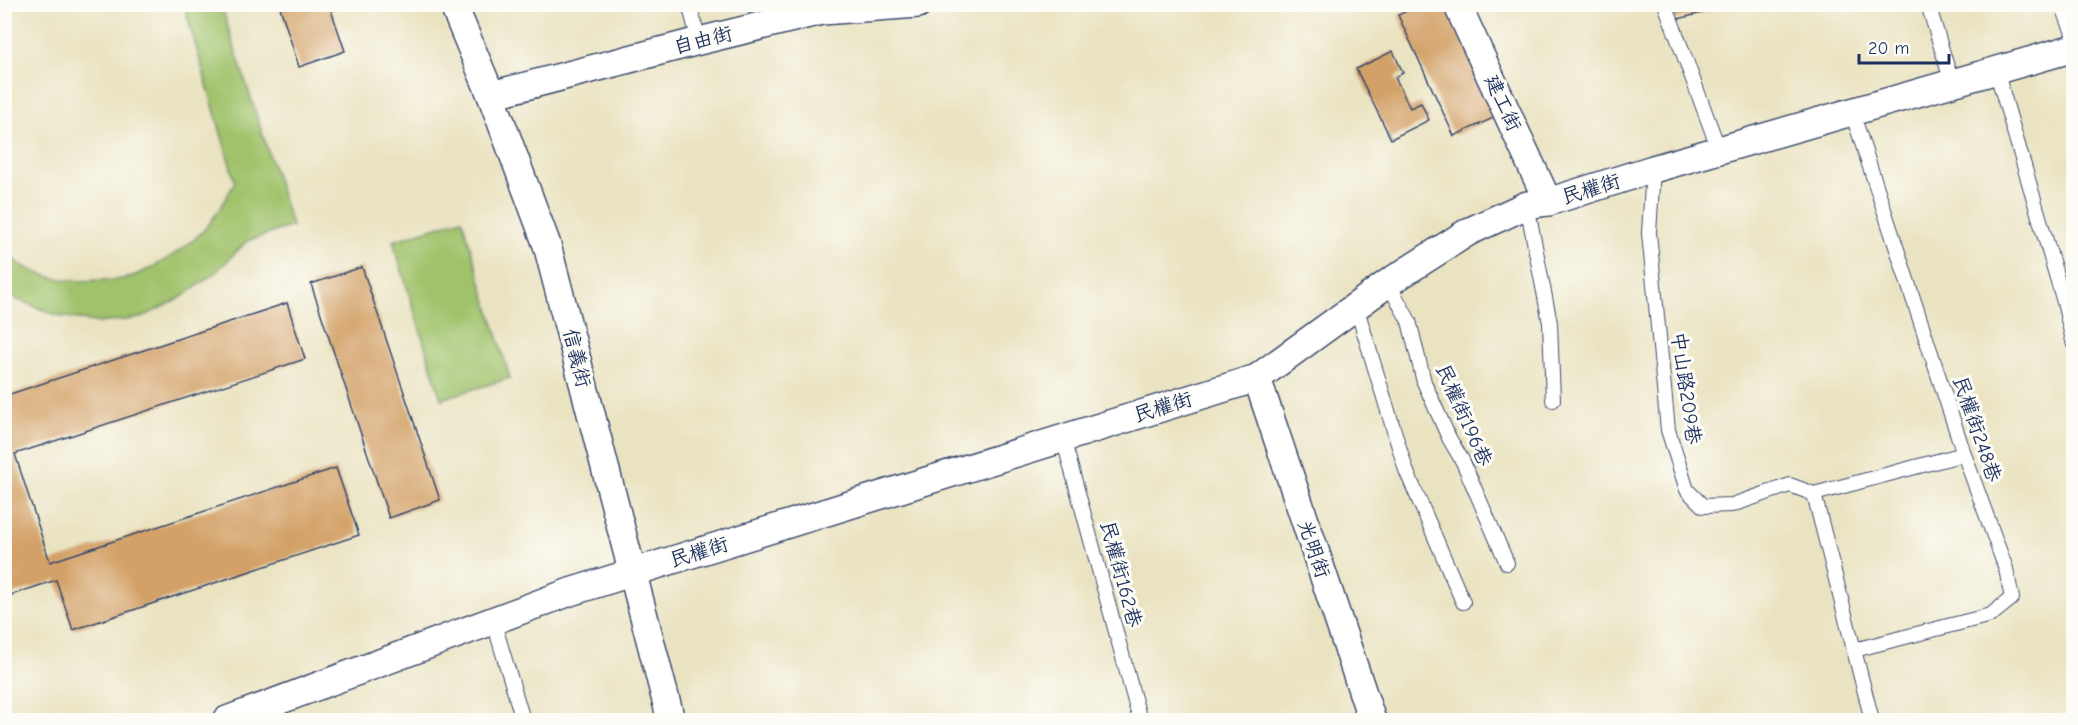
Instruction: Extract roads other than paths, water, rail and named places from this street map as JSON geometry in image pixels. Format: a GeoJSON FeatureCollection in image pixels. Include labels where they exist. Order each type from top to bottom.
{"type":"FeatureCollection","features":[{"type":"Feature","properties":{"kind":"street","name":"信義街"},"geometry":{"type":"LineString","coordinates":[[453,4],[491,95],[547,246],[671,720]]}},
{"type":"Feature","properties":{"kind":"street","name":"自由街"},"geometry":{"type":"LineString","coordinates":[[491,95],[821,8],[918,4]]}},
{"type":"Feature","properties":{"kind":"street","name":"建工街"},"geometry":{"type":"LineString","coordinates":[[1457,4],[1537,204]]}},
{"type":"Feature","properties":{"kind":"street","name":"民權街"},"geometry":{"type":"LineString","coordinates":[[226,720],[570,592],[1257,378],[1388,283],[1468,232],[1537,204],[2073,48]]}},
{"type":"Feature","properties":{"kind":"street","name":"光明街"},"geometry":{"type":"LineString","coordinates":[[1257,378],[1372,720]]}},
{"type":"Feature","properties":{"kind":"lane"},"geometry":{"type":"LineString","coordinates":[[689,4],[699,41]]}},
{"type":"Feature","properties":{"kind":"lane"},"geometry":{"type":"LineString","coordinates":[[1665,4],[1719,150]]}},
{"type":"Feature","properties":{"kind":"lane"},"geometry":{"type":"LineString","coordinates":[[1928,4],[1952,83]]}},
{"type":"Feature","properties":{"kind":"lane"},"geometry":{"type":"LineString","coordinates":[[2061,4],[2073,36]]}},
{"type":"Feature","properties":{"kind":"lane"},"geometry":{"type":"LineString","coordinates":[[1996,70],[2064,302],[2073,345]]}},
{"type":"Feature","properties":{"kind":"lane","name":"民權街248巷"},"geometry":{"type":"LineString","coordinates":[[1852,112],[1964,454],[2006,569],[2012,598],[1991,615],[1854,650]]}},
{"type":"Feature","properties":{"kind":"lane","name":"中山路209巷"},"geometry":{"type":"LineString","coordinates":[[1653,169],[1649,233],[1668,430],[1687,490],[1703,506],[1732,505],[1790,485],[1815,494]]}},
{"type":"Feature","properties":{"kind":"lane"},"geometry":{"type":"LineString","coordinates":[[1537,204],[1550,323],[1553,400]]}},
{"type":"Feature","properties":{"kind":"lane","name":"民權街196巷"},"geometry":{"type":"LineString","coordinates":[[1388,283],[1409,321],[1424,382],[1449,438],[1463,462],[1507,563]]}},
{"type":"Feature","properties":{"kind":"lane"},"geometry":{"type":"LineString","coordinates":[[1356,306],[1406,470],[1463,603]]}},
{"type":"Feature","properties":{"kind":"lane","name":"民權街162巷"},"geometry":{"type":"LineString","coordinates":[[1063,438],[1140,720]]}},
{"type":"Feature","properties":{"kind":"lane"},"geometry":{"type":"LineString","coordinates":[[1872,720],[1815,494],[1964,454]]}},
{"type":"Feature","properties":{"kind":"lane"},"geometry":{"type":"LineString","coordinates":[[493,620],[523,720]]}}]}
